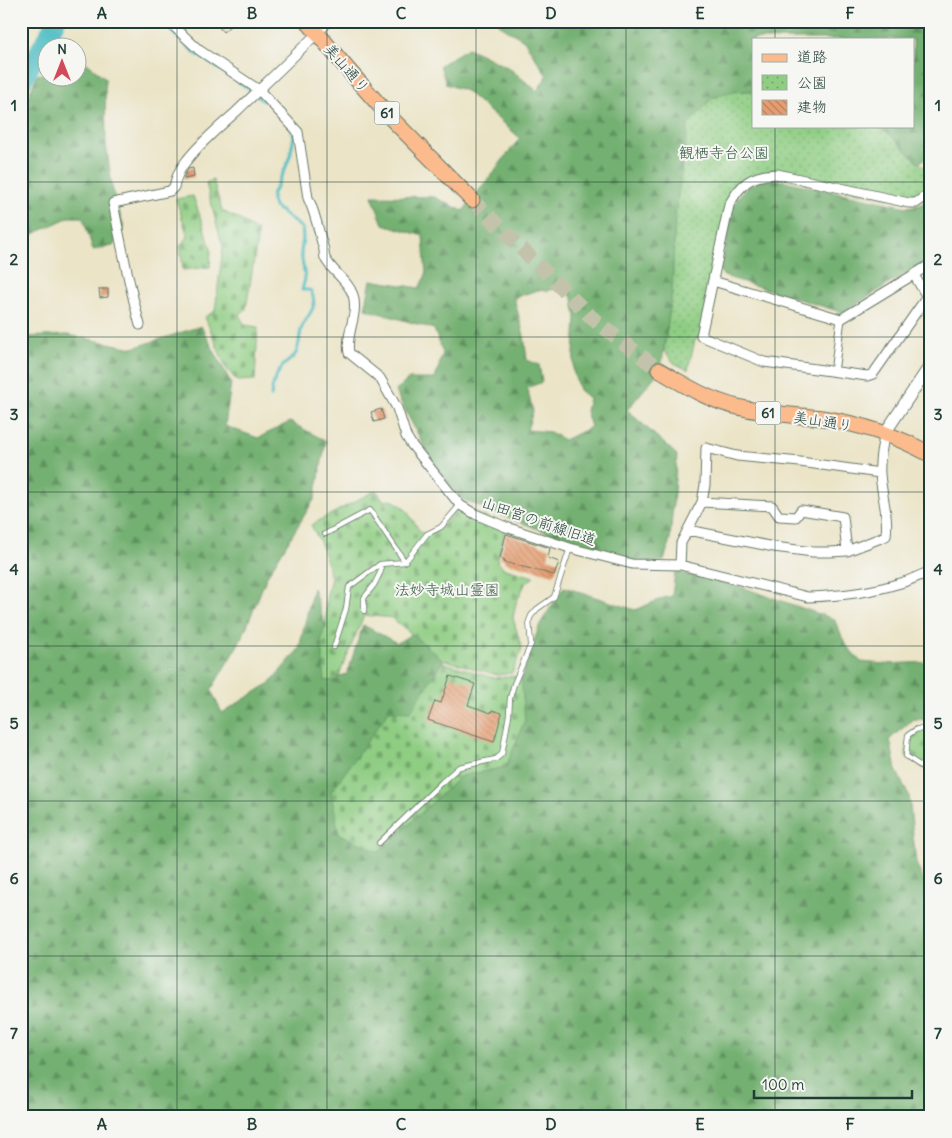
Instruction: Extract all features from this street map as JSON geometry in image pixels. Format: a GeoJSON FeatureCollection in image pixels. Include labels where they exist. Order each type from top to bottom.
{"type":"FeatureCollection","features":[{"type":"Feature","properties":{"kind":"main road","name":"美山通り"},"geometry":{"type":"LineString","coordinates":[[307,21],[388,115],[472,200]]}},
{"type":"Feature","properties":{"kind":"main road","name":"美山通り"},"geometry":{"type":"LineString","coordinates":[[659,370],[685,386],[710,398],[737,407],[843,422],[885,433],[931,455]]}},
{"type":"Feature","properties":{"kind":"street","name":"山田宮の前線旧道"},"geometry":{"type":"LineString","coordinates":[[168,21],[199,50],[256,92],[298,132],[308,198],[313,208],[320,242],[326,258],[348,285],[353,295],[355,309],[348,337],[349,353],[380,378],[397,408],[406,436],[411,444],[460,505],[475,514],[506,527],[570,548],[632,564],[680,565],[808,597],[858,593],[897,584],[931,572]]}},
{"type":"Feature","properties":{"kind":"street"},"geometry":{"type":"LineString","coordinates":[[140,325],[122,252],[113,203],[170,191],[174,187],[180,169],[201,144],[329,21]]}},
{"type":"Feature","properties":{"kind":"street"},"geometry":{"type":"LineString","coordinates":[[914,275],[926,295],[924,301],[873,374],[867,376],[764,362],[701,336],[729,205],[735,194],[753,178],[763,174],[777,174],[909,203],[916,203],[931,192]]}},
{"type":"Feature","properties":{"kind":"street"},"geometry":{"type":"LineString","coordinates":[[713,281],[841,319],[931,264]]}},
{"type":"Feature","properties":{"kind":"street"},"geometry":{"type":"LineString","coordinates":[[834,372],[841,319]]}},
{"type":"Feature","properties":{"kind":"street"},"geometry":{"type":"LineString","coordinates":[[688,530],[813,552],[846,551],[886,536],[886,512],[880,473],[880,456],[885,433],[931,364]]}},
{"type":"Feature","properties":{"kind":"street"},"geometry":{"type":"LineString","coordinates":[[680,565],[681,543],[702,502],[706,485],[706,448],[737,456],[880,473]]}},
{"type":"Feature","properties":{"kind":"street"},"geometry":{"type":"LineString","coordinates":[[702,502],[772,506],[779,516],[796,517],[801,510],[843,516],[846,551]]}},
{"type":"Feature","properties":{"kind":"lane"},"geometry":{"type":"LineString","coordinates":[[334,647],[346,609],[349,587],[380,564],[405,562],[427,534],[440,527],[460,505]]}},
{"type":"Feature","properties":{"kind":"lane"},"geometry":{"type":"LineString","coordinates":[[325,534],[370,510],[405,562]]}},
{"type":"Feature","properties":{"kind":"lane"},"geometry":{"type":"LineString","coordinates":[[379,843],[459,767],[496,760],[502,754],[510,698],[531,644],[529,621],[537,609],[554,597],[570,548]]}},
{"type":"Feature","properties":{"kind":"lane"},"geometry":{"type":"LineString","coordinates":[[364,611],[364,598],[374,585],[381,571],[380,564]]}},
{"type":"Feature","properties":{"kind":"lane"},"geometry":{"type":"LineString","coordinates":[[931,730],[917,730],[908,735],[906,756],[931,773]]}},
{"type":"Feature","properties":{"kind":"green space"},"geometry":{"type":"Polygon","coordinates":[[[498,21],[931,21],[931,154],[919,163],[881,128],[914,128],[914,38],[752,38],[752,91],[730,92],[675,217],[672,293],[661,369],[627,410],[677,455],[670,539],[664,561],[644,563],[609,557],[459,498],[433,463],[395,391],[409,379],[435,379],[443,353],[434,329],[365,309],[371,280],[419,288],[426,275],[423,236],[383,224],[372,196],[434,197],[463,211],[520,138],[466,91],[446,84],[440,65],[468,48],[509,68],[537,91],[547,76],[524,40],[499,25],[498,21]],[[563,285],[548,291],[537,290],[514,298],[524,336],[527,360],[539,365],[542,382],[527,388],[533,411],[527,430],[550,432],[564,440],[591,427],[586,411],[589,398],[579,390],[573,371],[576,317],[573,299],[563,285]]]}},
{"type":"Feature","properties":{"kind":"green space"},"geometry":{"type":"Polygon","coordinates":[[[88,64],[105,78],[106,144],[112,187],[124,227],[113,246],[93,250],[83,217],[69,217],[21,240],[21,110],[26,103],[37,75],[38,88],[88,88],[88,64]]]}},
{"type":"Feature","properties":{"kind":"green space","name":"観栖寺台公園"},"geometry":{"type":"Polygon","coordinates":[[[752,91],[752,128],[881,128],[926,168],[931,175],[931,192],[916,203],[763,174],[735,193],[701,336],[695,340],[688,370],[674,363],[664,350],[672,293],[675,217],[688,125],[712,98],[730,92],[752,91]]]}},
{"type":"Feature","properties":{"kind":"green space"},"geometry":{"type":"Polygon","coordinates":[[[769,178],[907,207],[920,205],[931,198],[931,258],[841,312],[724,276],[720,271],[735,204],[742,192],[757,182],[769,178]]]}},
{"type":"Feature","properties":{"kind":"green space"},"geometry":{"type":"Polygon","coordinates":[[[213,180],[222,211],[257,231],[246,309],[239,315],[245,325],[258,327],[255,380],[237,381],[226,368],[205,317],[215,311],[223,246],[206,183],[213,180]]]}},
{"type":"Feature","properties":{"kind":"green space"},"geometry":{"type":"Polygon","coordinates":[[[193,196],[211,248],[210,267],[183,270],[180,246],[188,237],[176,199],[193,196]]]}},
{"type":"Feature","properties":{"kind":"green space"},"geometry":{"type":"Polygon","coordinates":[[[201,326],[231,383],[225,426],[258,438],[290,422],[326,441],[315,498],[267,576],[242,638],[211,690],[222,713],[270,683],[299,649],[313,588],[328,635],[325,681],[347,674],[363,625],[397,643],[418,630],[445,657],[415,720],[379,852],[461,776],[506,767],[521,729],[521,679],[540,624],[564,587],[635,610],[666,597],[672,597],[675,572],[738,586],[834,619],[846,645],[861,662],[885,664],[931,662],[931,720],[913,719],[890,739],[896,770],[909,796],[916,863],[931,898],[931,1117],[21,1117],[21,337],[68,335],[133,348],[201,326]]]}},
{"type":"Feature","properties":{"kind":"green space","name":"法妙寺城山霊園"},"geometry":{"type":"Polygon","coordinates":[[[376,490],[384,501],[392,500],[405,508],[421,533],[427,534],[441,527],[460,505],[506,527],[497,562],[505,569],[534,577],[525,584],[516,603],[513,618],[522,649],[512,673],[497,675],[442,659],[392,618],[364,615],[337,680],[325,681],[321,643],[326,619],[326,598],[331,578],[321,544],[311,525],[376,490]]]}},
{"type":"Feature","properties":{"kind":"green space"},"geometry":{"type":"Polygon","coordinates":[[[442,662],[494,678],[514,676],[521,679],[525,720],[506,767],[461,776],[379,852],[339,834],[331,792],[389,711],[410,712],[442,662]]]}},
{"type":"Feature","properties":{"kind":"green space"},"geometry":{"type":"Polygon","coordinates":[[[917,729],[931,730],[931,773],[906,756],[908,735],[917,729]]]}},
{"type":"Feature","properties":{"kind":"building"},"geometry":{"type":"Polygon","coordinates":[[[214,21],[236,21],[223,32],[214,21]]]}},
{"type":"Feature","properties":{"kind":"building"},"geometry":{"type":"Polygon","coordinates":[[[193,168],[194,177],[184,179],[188,169],[193,168]]]}},
{"type":"Feature","properties":{"kind":"building"},"geometry":{"type":"Polygon","coordinates":[[[99,289],[108,289],[108,297],[100,298],[99,289]]]}},
{"type":"Feature","properties":{"kind":"building"},"geometry":{"type":"Polygon","coordinates":[[[381,409],[384,419],[374,422],[371,412],[381,409]]]}},
{"type":"Feature","properties":{"kind":"building"},"geometry":{"type":"Polygon","coordinates":[[[506,534],[550,548],[548,558],[559,562],[554,575],[504,562],[505,560],[500,558],[506,534]]]}},
{"type":"Feature","properties":{"kind":"building"},"geometry":{"type":"Polygon","coordinates":[[[450,676],[475,684],[468,705],[491,713],[492,710],[502,713],[494,742],[428,720],[435,701],[441,703],[450,676]]]}},
{"type":"Feature","properties":{"kind":"waterway"},"geometry":{"type":"LineString","coordinates":[[21,83],[56,21]]}},
{"type":"Feature","properties":{"kind":"waterway"},"geometry":{"type":"LineString","coordinates":[[160,21],[195,53],[251,90],[263,101]]}},
{"type":"Feature","properties":{"kind":"waterway"},"geometry":{"type":"LineString","coordinates":[[271,396],[277,374],[296,353],[302,327],[312,310],[314,302],[311,291],[302,290],[305,279],[301,252],[302,228],[274,206],[272,201],[272,195],[290,156],[294,136],[292,131]]}},
{"type":"Feature","properties":{"kind":"tunnel"},"geometry":{"type":"LineString","coordinates":[[472,200],[592,318],[659,370]]}}]}
